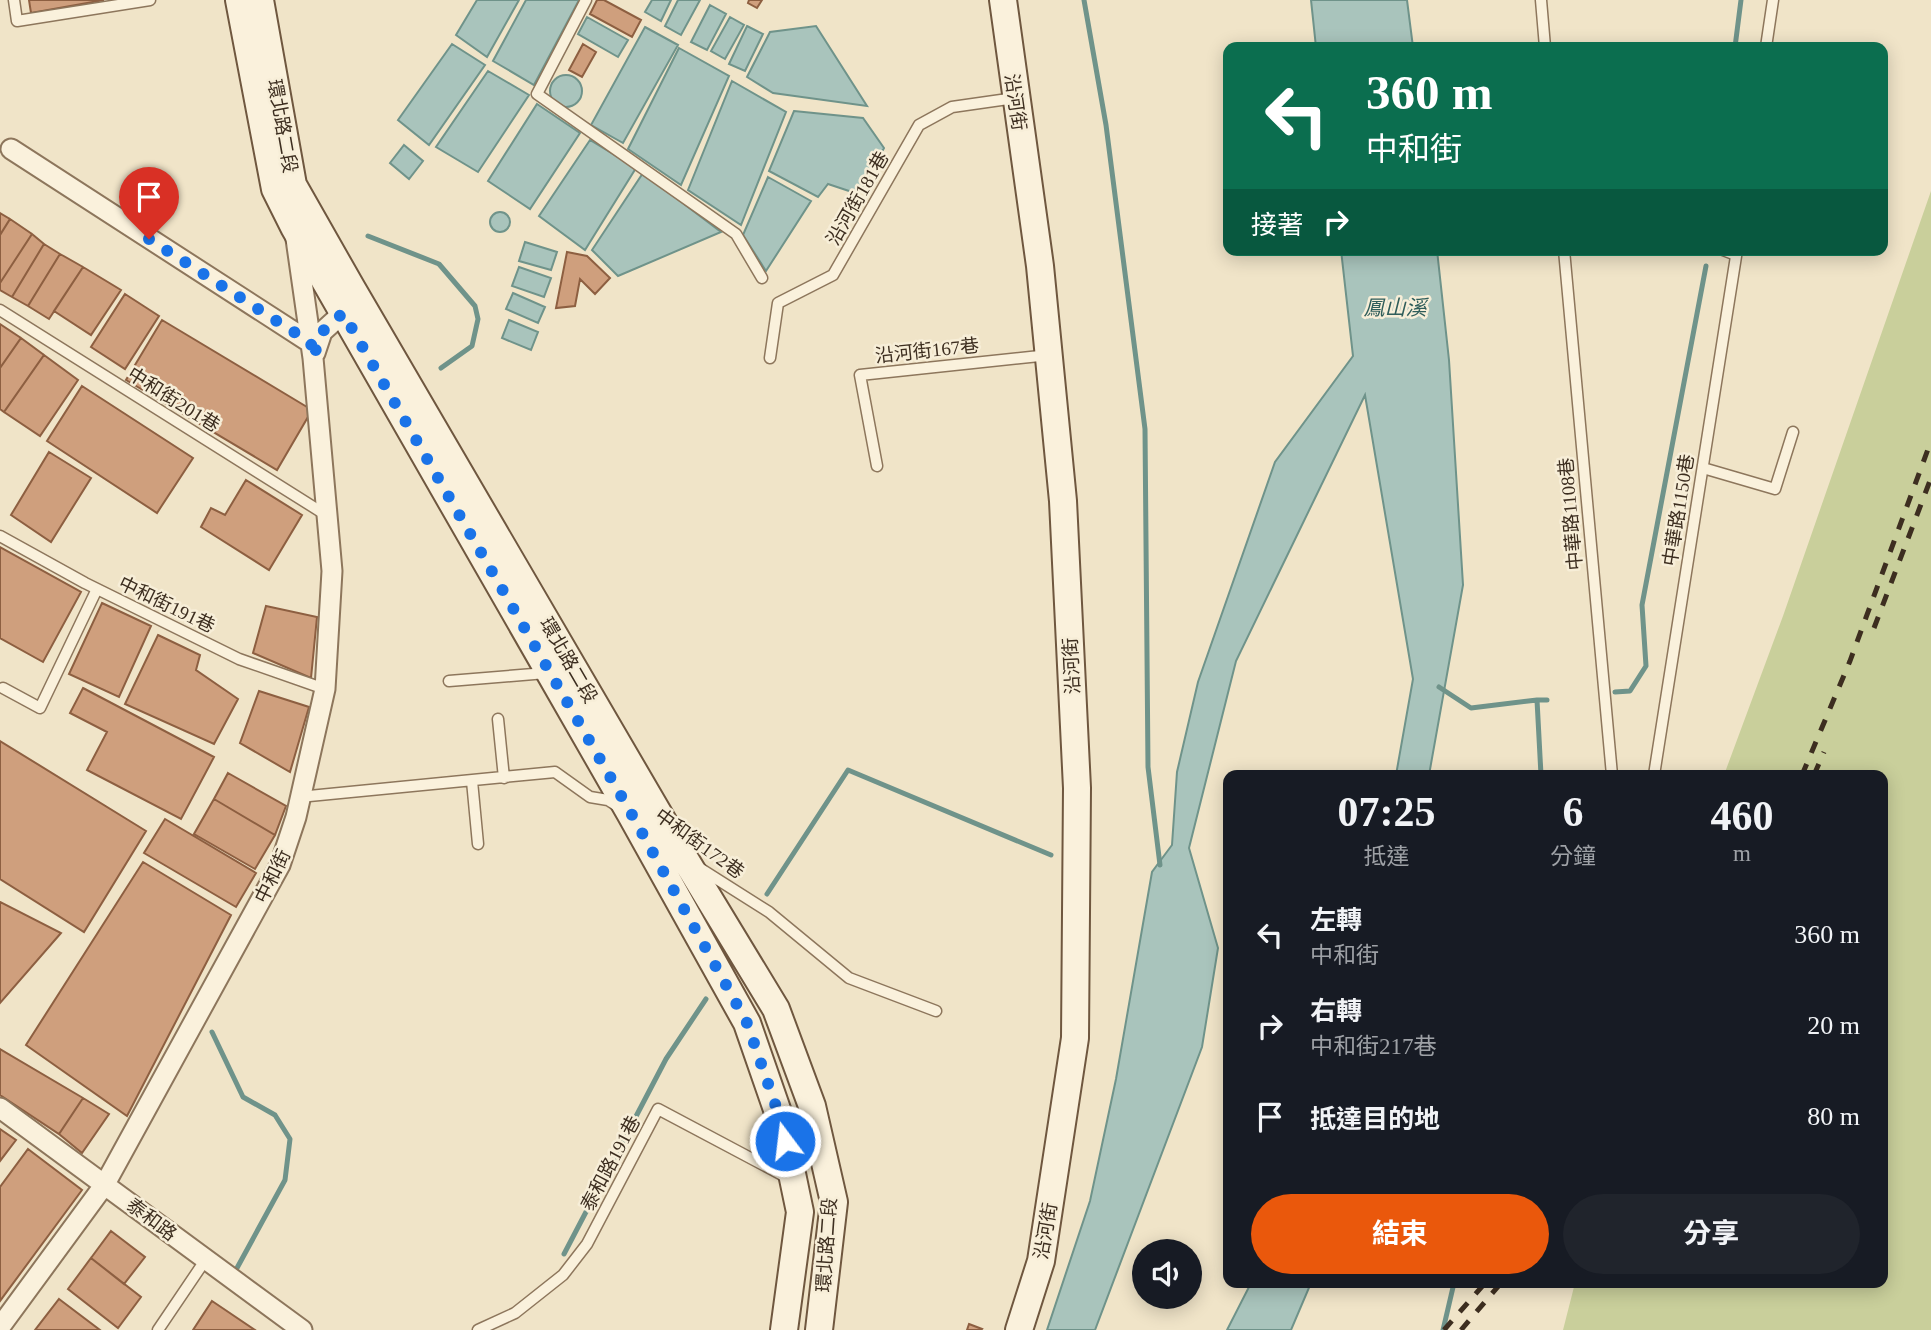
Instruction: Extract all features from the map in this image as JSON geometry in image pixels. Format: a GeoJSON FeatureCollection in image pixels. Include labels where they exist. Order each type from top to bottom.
{"type":"FeatureCollection","features":[{"type":"Feature","properties":{"kind":"street","name":"環北路二段"},"geometry":{"type":"LineString","coordinates":[[239,0],[275,189],[294,227],[339,287],[776,1009],[812,1106],[834,1202],[819,1330]]}},
{"type":"Feature","properties":{"kind":"street","name":"環北路二段"},"geometry":{"type":"LineString","coordinates":[[260,0],[293,185],[339,287],[343,313],[631,813],[747,1023],[781,1121],[800,1212],[784,1330]]}},
{"type":"Feature","properties":{"kind":"street","name":"沿河街"},"geometry":{"type":"LineString","coordinates":[[1003,0],[1040,266],[1063,501],[1077,788],[1075,1038],[1041,1261],[1019,1330]]}},
{"type":"Feature","properties":{"kind":"street"},"geometry":{"type":"LineString","coordinates":[[11,149],[312,350],[322,332],[343,313]]}},
{"type":"Feature","properties":{"kind":"street","name":"中和街"},"geometry":{"type":"LineString","coordinates":[[0,1327],[105,1184],[280,865],[296,817],[325,689],[332,570],[312,350],[294,227]]}},
{"type":"Feature","properties":{"kind":"street"},"geometry":{"type":"LineString","coordinates":[[305,300],[339,287]]}},
{"type":"Feature","properties":{"kind":"street","name":"泰和路"},"geometry":{"type":"LineString","coordinates":[[0,1108],[302,1330]]}},
{"type":"Feature","properties":{"kind":"lane"},"geometry":{"type":"LineString","coordinates":[[13,0],[17,21],[150,0]]}},
{"type":"Feature","properties":{"kind":"lane"},"geometry":{"type":"LineString","coordinates":[[586,0],[537,94],[736,234],[762,278]]}},
{"type":"Feature","properties":{"kind":"lane"},"geometry":{"type":"LineString","coordinates":[[1541,0],[1545,42]]}},
{"type":"Feature","properties":{"kind":"lane"},"geometry":{"type":"LineString","coordinates":[[1767,42],[1773,0]]}},
{"type":"Feature","properties":{"kind":"lane","name":"沿河街181巷"},"geometry":{"type":"LineString","coordinates":[[770,358],[778,303],[833,275],[919,125],[953,107],[1016,98]]}},
{"type":"Feature","properties":{"kind":"lane","name":"中華路1108巷"},"geometry":{"type":"LineString","coordinates":[[1565,256],[1612,770]]}},
{"type":"Feature","properties":{"kind":"lane","name":"中華路1150巷"},"geometry":{"type":"LineString","coordinates":[[1655,770],[1736,256]]}},
{"type":"Feature","properties":{"kind":"lane","name":"中和街201巷"},"geometry":{"type":"LineString","coordinates":[[0,310],[329,517]]}},
{"type":"Feature","properties":{"kind":"lane","name":"沿河街167巷"},"geometry":{"type":"LineString","coordinates":[[877,466],[860,375],[1049,355]]}},
{"type":"Feature","properties":{"kind":"lane"},"geometry":{"type":"LineString","coordinates":[[1703,468],[1775,489],[1793,432]]}},
{"type":"Feature","properties":{"kind":"lane","name":"中和街191巷"},"geometry":{"type":"LineString","coordinates":[[0,536],[97,589],[239,659],[325,689]]}},
{"type":"Feature","properties":{"kind":"lane"},"geometry":{"type":"LineString","coordinates":[[3,688],[40,708],[97,589]]}},
{"type":"Feature","properties":{"kind":"lane"},"geometry":{"type":"LineString","coordinates":[[449,681],[550,673]]}},
{"type":"Feature","properties":{"kind":"lane"},"geometry":{"type":"LineString","coordinates":[[498,719],[504,778]]}},
{"type":"Feature","properties":{"kind":"lane","name":"中和街172巷"},"geometry":{"type":"LineString","coordinates":[[299,797],[555,772],[590,797],[608,800],[631,813],[685,859],[769,912],[849,978],[936,1011]]}},
{"type":"Feature","properties":{"kind":"lane"},"geometry":{"type":"LineString","coordinates":[[472,781],[478,844]]}},
{"type":"Feature","properties":{"kind":"lane","name":"泰和路191巷"},"geometry":{"type":"LineString","coordinates":[[478,1330],[515,1313],[563,1275],[587,1244],[658,1109],[794,1181]]}},
{"type":"Feature","properties":{"kind":"lane"},"geometry":{"type":"LineString","coordinates":[[158,1330],[206,1259]]}},
{"type":"Feature","properties":{"kind":"green space"},"geometry":{"type":"Polygon","coordinates":[[[1931,191],[1931,1330],[1563,1330],[1574,1288],[1888,1288],[1888,770],[1726,770],[1783,616],[1931,191]]]}},
{"type":"Feature","properties":{"kind":"water"},"geometry":{"type":"Polygon","coordinates":[[[477,0],[519,0],[487,57],[456,35],[477,0]]]}},
{"type":"Feature","properties":{"kind":"water"},"geometry":{"type":"Polygon","coordinates":[[[526,0],[579,0],[534,85],[493,61],[526,0]]]}},
{"type":"Feature","properties":{"kind":"water"},"geometry":{"type":"Polygon","coordinates":[[[652,0],[671,0],[661,21],[645,12],[652,0]]]}},
{"type":"Feature","properties":{"kind":"water"},"geometry":{"type":"Polygon","coordinates":[[[678,0],[700,0],[681,35],[665,26],[678,0]]]}},
{"type":"Feature","properties":{"kind":"water"},"geometry":{"type":"Polygon","coordinates":[[[1311,0],[1407,0],[1412,42],[1315,42],[1311,0]]]}},
{"type":"Feature","properties":{"kind":"water"},"geometry":{"type":"Polygon","coordinates":[[[710,5],[726,14],[707,50],[691,42],[710,5]]]}},
{"type":"Feature","properties":{"kind":"water"},"geometry":{"type":"Polygon","coordinates":[[[587,17],[628,40],[618,57],[578,34],[587,17]]]}},
{"type":"Feature","properties":{"kind":"water"},"geometry":{"type":"Polygon","coordinates":[[[730,17],[744,25],[725,59],[711,51],[730,17]]]}},
{"type":"Feature","properties":{"kind":"water"},"geometry":{"type":"Polygon","coordinates":[[[747,26],[763,34],[745,71],[729,64],[747,26]]]}},
{"type":"Feature","properties":{"kind":"water"},"geometry":{"type":"Polygon","coordinates":[[[816,26],[867,106],[773,93],[747,77],[770,32],[816,26]]]}},
{"type":"Feature","properties":{"kind":"water"},"geometry":{"type":"Polygon","coordinates":[[[645,27],[678,45],[623,143],[591,125],[645,27]]]}},
{"type":"Feature","properties":{"kind":"water"},"geometry":{"type":"Polygon","coordinates":[[[452,44],[485,65],[429,145],[398,120],[452,44]]]}},
{"type":"Feature","properties":{"kind":"water"},"geometry":{"type":"Polygon","coordinates":[[[679,48],[729,76],[681,185],[628,149],[679,48]]]}},
{"type":"Feature","properties":{"kind":"water"},"geometry":{"type":"Polygon","coordinates":[[[488,71],[529,95],[478,172],[436,147],[488,71]]]}},
{"type":"Feature","properties":{"kind":"water"},"geometry":{"type":"Polygon","coordinates":[[[566,75],[577,80],[582,91],[577,102],[566,107],[555,102],[550,91],[555,80],[566,75]]]}},
{"type":"Feature","properties":{"kind":"water"},"geometry":{"type":"Polygon","coordinates":[[[732,81],[786,112],[741,225],[688,190],[732,81]]]}},
{"type":"Feature","properties":{"kind":"water"},"geometry":{"type":"Polygon","coordinates":[[[537,104],[580,133],[530,209],[488,181],[537,104]]]}},
{"type":"Feature","properties":{"kind":"water"},"geometry":{"type":"Polygon","coordinates":[[[794,111],[863,118],[884,148],[858,194],[828,184],[818,197],[769,171],[794,111]]]}},
{"type":"Feature","properties":{"kind":"water"},"geometry":{"type":"Polygon","coordinates":[[[590,140],[636,168],[585,250],[539,216],[590,140]]]}},
{"type":"Feature","properties":{"kind":"water"},"geometry":{"type":"Polygon","coordinates":[[[404,145],[423,161],[409,179],[390,163],[404,145]]]}},
{"type":"Feature","properties":{"kind":"water"},"geometry":{"type":"Polygon","coordinates":[[[643,173],[721,232],[618,276],[592,250],[643,173]]]}},
{"type":"Feature","properties":{"kind":"water"},"geometry":{"type":"Polygon","coordinates":[[[768,177],[811,201],[766,271],[743,235],[768,177]]]}},
{"type":"Feature","properties":{"kind":"water"},"geometry":{"type":"Polygon","coordinates":[[[500,212],[507,215],[510,222],[507,229],[500,232],[493,229],[490,222],[493,215],[500,212]]]}},
{"type":"Feature","properties":{"kind":"water"},"geometry":{"type":"Polygon","coordinates":[[[525,242],[557,252],[551,270],[519,261],[525,242]]]}},
{"type":"Feature","properties":{"kind":"water","name":"鳳山溪"},"geometry":{"type":"Polygon","coordinates":[[[1342,256],[1438,256],[1449,360],[1463,585],[1430,770],[1397,770],[1413,679],[1365,395],[1236,661],[1189,848],[1218,948],[1202,1047],[1095,1330],[1047,1330],[1090,1201],[1116,1079],[1152,872],[1172,845],[1177,772],[1198,682],[1275,462],[1353,356],[1342,256]]]}},
{"type":"Feature","properties":{"kind":"water"},"geometry":{"type":"Polygon","coordinates":[[[519,267],[551,278],[544,297],[512,286],[519,267]]]}},
{"type":"Feature","properties":{"kind":"water"},"geometry":{"type":"Polygon","coordinates":[[[513,293],[545,307],[538,323],[506,309],[513,293]]]}},
{"type":"Feature","properties":{"kind":"water"},"geometry":{"type":"Polygon","coordinates":[[[509,320],[538,332],[531,350],[502,338],[509,320]]]}},
{"type":"Feature","properties":{"kind":"water"},"geometry":{"type":"Polygon","coordinates":[[[1248,1288],[1309,1288],[1291,1330],[1227,1330],[1248,1288]]]}},
{"type":"Feature","properties":{"kind":"building"},"geometry":{"type":"Polygon","coordinates":[[[29,0],[104,0],[31,13],[29,0]]]}},
{"type":"Feature","properties":{"kind":"building"},"geometry":{"type":"Polygon","coordinates":[[[597,0],[604,0],[641,20],[632,37],[590,14],[597,0]]]}},
{"type":"Feature","properties":{"kind":"building"},"geometry":{"type":"Polygon","coordinates":[[[749,0],[762,0],[757,8],[748,3],[749,0]]]}},
{"type":"Feature","properties":{"kind":"building"},"geometry":{"type":"Polygon","coordinates":[[[583,44],[596,52],[582,77],[569,70],[583,44]]]}},
{"type":"Feature","properties":{"kind":"building"},"geometry":{"type":"Polygon","coordinates":[[[0,213],[10,219],[0,235],[0,213]]]}},
{"type":"Feature","properties":{"kind":"building"},"geometry":{"type":"Polygon","coordinates":[[[10,219],[32,234],[0,283],[0,235],[10,219]]]}},
{"type":"Feature","properties":{"kind":"building"},"geometry":{"type":"Polygon","coordinates":[[[32,234],[44,244],[12,297],[0,290],[0,283],[32,234]]]}},
{"type":"Feature","properties":{"kind":"building"},"geometry":{"type":"Polygon","coordinates":[[[44,244],[60,254],[28,306],[12,297],[44,244]]]}},
{"type":"Feature","properties":{"kind":"building"},"geometry":{"type":"Polygon","coordinates":[[[567,252],[587,256],[610,278],[595,294],[580,279],[575,306],[556,308],[567,252]]]}},
{"type":"Feature","properties":{"kind":"building"},"geometry":{"type":"Polygon","coordinates":[[[60,254],[83,267],[49,319],[28,306],[60,254]]]}},
{"type":"Feature","properties":{"kind":"building"},"geometry":{"type":"Polygon","coordinates":[[[83,267],[121,290],[91,335],[54,311],[83,267]]]}},
{"type":"Feature","properties":{"kind":"building"},"geometry":{"type":"Polygon","coordinates":[[[125,294],[159,316],[125,369],[91,347],[125,294]]]}},
{"type":"Feature","properties":{"kind":"building"},"geometry":{"type":"Polygon","coordinates":[[[162,320],[312,410],[277,470],[126,380],[162,320]]]}},
{"type":"Feature","properties":{"kind":"building"},"geometry":{"type":"Polygon","coordinates":[[[0,324],[21,338],[0,368],[0,324]]]}},
{"type":"Feature","properties":{"kind":"building"},"geometry":{"type":"Polygon","coordinates":[[[21,338],[44,355],[4,412],[0,409],[0,368],[21,338]]]}},
{"type":"Feature","properties":{"kind":"building"},"geometry":{"type":"Polygon","coordinates":[[[44,355],[78,380],[40,436],[4,412],[44,355]]]}},
{"type":"Feature","properties":{"kind":"building"},"geometry":{"type":"Polygon","coordinates":[[[82,386],[193,458],[157,513],[47,441],[82,386]]]}},
{"type":"Feature","properties":{"kind":"building"},"geometry":{"type":"Polygon","coordinates":[[[49,452],[91,478],[51,542],[11,515],[49,452]]]}},
{"type":"Feature","properties":{"kind":"building"},"geometry":{"type":"Polygon","coordinates":[[[246,480],[302,515],[269,570],[201,527],[211,508],[225,515],[246,480]]]}},
{"type":"Feature","properties":{"kind":"building"},"geometry":{"type":"Polygon","coordinates":[[[0,547],[81,592],[43,662],[0,638],[0,547]]]}},
{"type":"Feature","properties":{"kind":"building"},"geometry":{"type":"Polygon","coordinates":[[[102,603],[151,626],[119,697],[69,674],[102,603]]]}},
{"type":"Feature","properties":{"kind":"building"},"geometry":{"type":"Polygon","coordinates":[[[266,606],[317,617],[311,678],[253,653],[266,606]]]}},
{"type":"Feature","properties":{"kind":"building"},"geometry":{"type":"Polygon","coordinates":[[[158,635],[200,655],[196,670],[238,699],[214,744],[125,704],[158,635]]]}},
{"type":"Feature","properties":{"kind":"building"},"geometry":{"type":"Polygon","coordinates":[[[83,688],[214,757],[181,819],[87,770],[107,732],[70,713],[83,688]]]}},
{"type":"Feature","properties":{"kind":"building"},"geometry":{"type":"Polygon","coordinates":[[[259,691],[309,707],[290,772],[240,743],[259,691]]]}},
{"type":"Feature","properties":{"kind":"building"},"geometry":{"type":"Polygon","coordinates":[[[0,741],[146,831],[84,932],[0,879],[0,741]]]}},
{"type":"Feature","properties":{"kind":"building"},"geometry":{"type":"Polygon","coordinates":[[[228,773],[286,806],[275,835],[214,799],[228,773]]]}},
{"type":"Feature","properties":{"kind":"building"},"geometry":{"type":"Polygon","coordinates":[[[214,799],[275,835],[255,869],[194,834],[214,799]]]}},
{"type":"Feature","properties":{"kind":"building"},"geometry":{"type":"Polygon","coordinates":[[[165,819],[256,873],[236,907],[144,853],[165,819]]]}},
{"type":"Feature","properties":{"kind":"building"},"geometry":{"type":"Polygon","coordinates":[[[143,862],[231,915],[127,1116],[26,1045],[143,862]]]}},
{"type":"Feature","properties":{"kind":"building"},"geometry":{"type":"Polygon","coordinates":[[[0,902],[61,933],[0,1003],[0,902]]]}},
{"type":"Feature","properties":{"kind":"building"},"geometry":{"type":"Polygon","coordinates":[[[0,1049],[83,1098],[59,1134],[0,1095],[0,1049]]]}},
{"type":"Feature","properties":{"kind":"building"},"geometry":{"type":"Polygon","coordinates":[[[83,1098],[109,1114],[82,1153],[59,1134],[83,1098]]]}},
{"type":"Feature","properties":{"kind":"building"},"geometry":{"type":"Polygon","coordinates":[[[0,1129],[16,1140],[0,1161],[0,1129]]]}},
{"type":"Feature","properties":{"kind":"building"},"geometry":{"type":"Polygon","coordinates":[[[28,1149],[82,1190],[0,1301],[0,1187],[28,1149]]]}},
{"type":"Feature","properties":{"kind":"building"},"geometry":{"type":"Polygon","coordinates":[[[111,1231],[145,1257],[124,1284],[91,1258],[111,1231]]]}},
{"type":"Feature","properties":{"kind":"building"},"geometry":{"type":"Polygon","coordinates":[[[91,1258],[141,1297],[118,1328],[68,1289],[91,1258]]]}},
{"type":"Feature","properties":{"kind":"building"},"geometry":{"type":"Polygon","coordinates":[[[59,1299],[100,1330],[35,1330],[59,1299]]]}},
{"type":"Feature","properties":{"kind":"building"},"geometry":{"type":"Polygon","coordinates":[[[212,1301],[255,1330],[193,1330],[212,1301]]]}},
{"type":"Feature","properties":{"kind":"building"},"geometry":{"type":"Polygon","coordinates":[[[969,1324],[982,1329],[967,1330],[969,1324]]]}},
{"type":"Feature","properties":{"kind":"waterway"},"geometry":{"type":"LineString","coordinates":[[1084,0],[1106,125],[1145,429],[1148,767],[1160,865]]}},
{"type":"Feature","properties":{"kind":"waterway"},"geometry":{"type":"LineString","coordinates":[[1736,42],[1741,0]]}},
{"type":"Feature","properties":{"kind":"waterway"},"geometry":{"type":"LineString","coordinates":[[368,236],[439,264],[475,306],[478,319],[472,346],[441,368]]}},
{"type":"Feature","properties":{"kind":"waterway"},"geometry":{"type":"LineString","coordinates":[[1615,692],[1630,691],[1646,666],[1642,605],[1706,266]]}},
{"type":"Feature","properties":{"kind":"waterway"},"geometry":{"type":"LineString","coordinates":[[1439,687],[1471,708],[1537,700]]}},
{"type":"Feature","properties":{"kind":"waterway"},"geometry":{"type":"LineString","coordinates":[[1541,770],[1537,700],[1547,700]]}},
{"type":"Feature","properties":{"kind":"waterway"},"geometry":{"type":"LineString","coordinates":[[767,894],[848,770],[1051,855]]}},
{"type":"Feature","properties":{"kind":"waterway"},"geometry":{"type":"LineString","coordinates":[[564,1254],[666,1059],[706,999]]}},
{"type":"Feature","properties":{"kind":"waterway"},"geometry":{"type":"LineString","coordinates":[[212,1032],[243,1097],[275,1115],[290,1139],[285,1180],[237,1268]]}},
{"type":"Feature","properties":{"kind":"waterway"},"geometry":{"type":"LineString","coordinates":[[1443,1330],[1453,1288]]}},
{"type":"Feature","properties":{"kind":"railway"},"geometry":{"type":"LineString","coordinates":[[1804,770],[1850,661],[1931,441]]}},
{"type":"Feature","properties":{"kind":"railway"},"geometry":{"type":"LineString","coordinates":[[1874,628],[1931,478]]}},
{"type":"Feature","properties":{"kind":"railway"},"geometry":{"type":"LineString","coordinates":[[1816,770],[1824,752]]}},
{"type":"Feature","properties":{"kind":"railway"},"geometry":{"type":"LineString","coordinates":[[1444,1330],[1481,1288]]}},
{"type":"Feature","properties":{"kind":"railway"},"geometry":{"type":"LineString","coordinates":[[1461,1330],[1497,1288]]}},
{"type":"Feature","properties":{"kind":"route"},"geometry":{"type":"LineString","coordinates":[[149,239],[311,343],[313,358],[322,332],[343,313],[631,813],[747,1023],[781,1121],[785,1141]]}}]}
